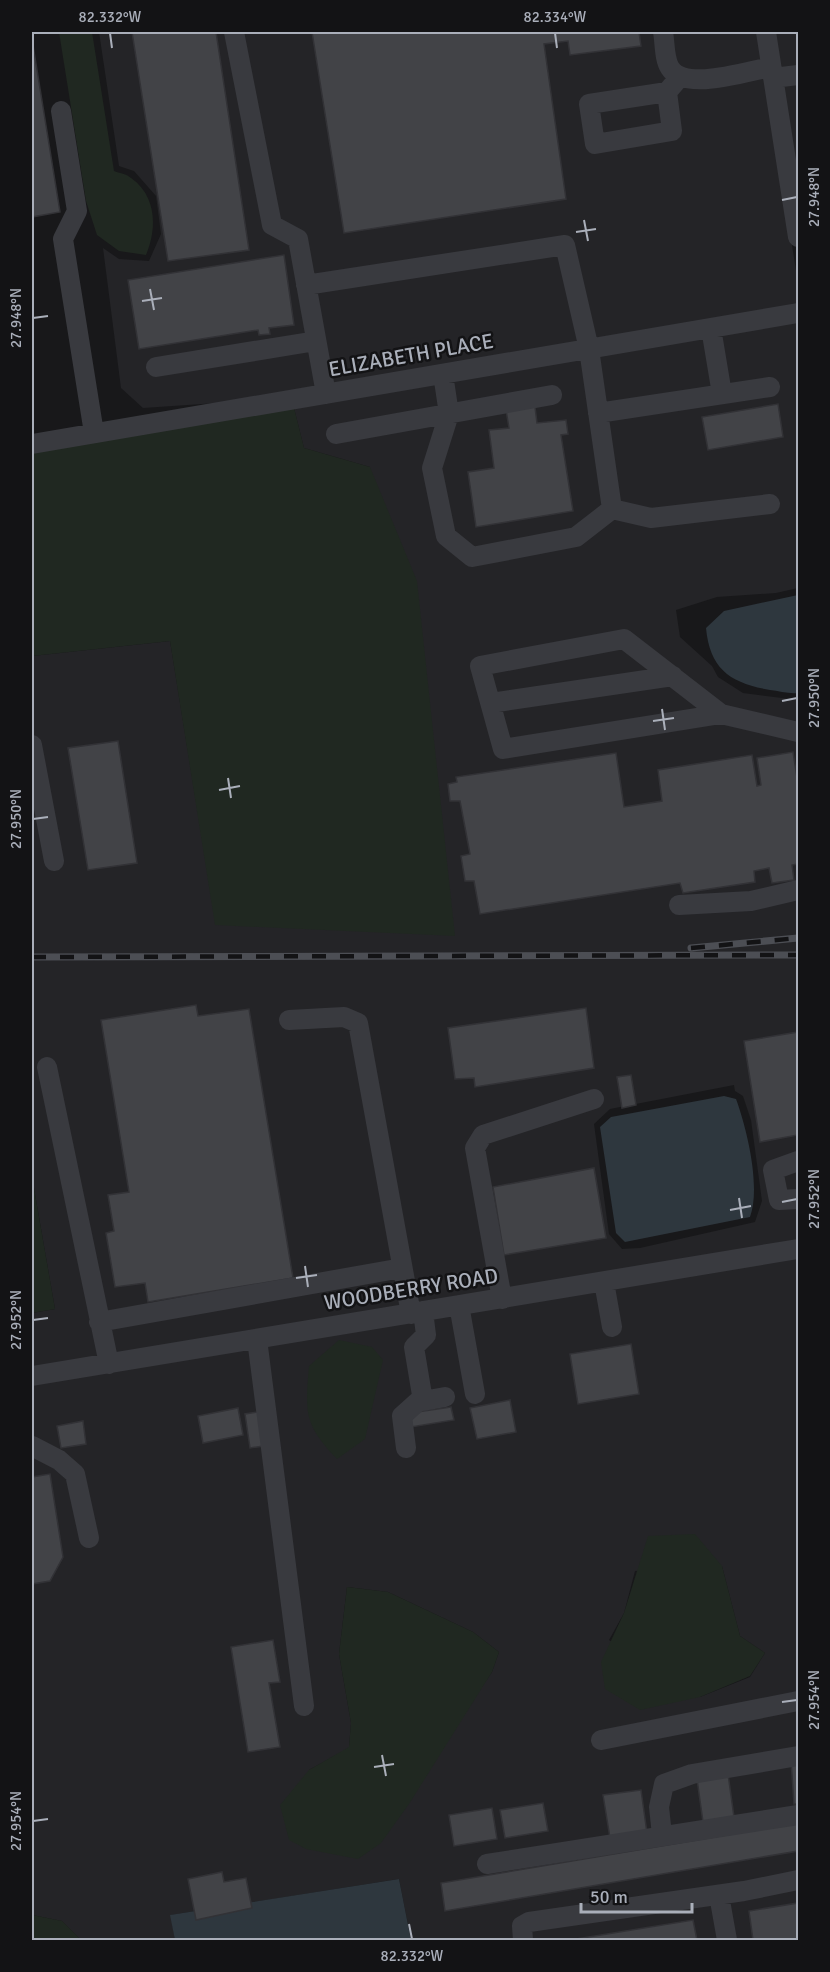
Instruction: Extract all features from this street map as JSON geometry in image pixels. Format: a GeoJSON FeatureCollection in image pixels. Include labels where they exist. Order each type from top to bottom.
{"type":"FeatureCollection","features":[{"type":"Feature","properties":{"kind":"street"},"geometry":{"type":"LineString","coordinates":[[234,32],[272,225],[298,239],[326,394]]}},
{"type":"Feature","properties":{"kind":"street"},"geometry":{"type":"LineString","coordinates":[[663,32],[673,85],[772,73],[798,75]]}},
{"type":"Feature","properties":{"kind":"street"},"geometry":{"type":"LineString","coordinates":[[766,32],[772,73],[789,114],[798,237]]}},
{"type":"Feature","properties":{"kind":"street"},"geometry":{"type":"LineString","coordinates":[[61,111],[77,211],[63,239],[94,433]]}},
{"type":"Feature","properties":{"kind":"street"},"geometry":{"type":"LineString","coordinates":[[306,285],[565,245],[589,349],[612,508]]}},
{"type":"Feature","properties":{"kind":"street","name":"ELIZABETH PLACE"},"geometry":{"type":"LineString","coordinates":[[32,444],[798,313]]}},
{"type":"Feature","properties":{"kind":"street"},"geometry":{"type":"LineString","coordinates":[[711,328],[723,394]]}},
{"type":"Feature","properties":{"kind":"street"},"geometry":{"type":"LineString","coordinates":[[156,367],[316,341]]}},
{"type":"Feature","properties":{"kind":"street"},"geometry":{"type":"LineString","coordinates":[[443,374],[449,414],[432,468],[446,536],[472,557],[576,537],[612,508]]}},
{"type":"Feature","properties":{"kind":"street"},"geometry":{"type":"LineString","coordinates":[[598,412],[770,387]]}},
{"type":"Feature","properties":{"kind":"street"},"geometry":{"type":"LineString","coordinates":[[336,434],[552,395]]}},
{"type":"Feature","properties":{"kind":"street"},"geometry":{"type":"LineString","coordinates":[[612,508],[651,518],[770,504]]}},
{"type":"Feature","properties":{"kind":"street"},"geometry":{"type":"LineString","coordinates":[[721,714],[624,639],[480,666],[503,749],[721,714],[798,732]]}},
{"type":"Feature","properties":{"kind":"street"},"geometry":{"type":"LineString","coordinates":[[491,703],[673,676]]}},
{"type":"Feature","properties":{"kind":"street"},"geometry":{"type":"LineString","coordinates":[[32,745],[54,861]]}},
{"type":"Feature","properties":{"kind":"street"},"geometry":{"type":"LineString","coordinates":[[679,905],[751,901],[798,890]]}},
{"type":"Feature","properties":{"kind":"street"},"geometry":{"type":"LineString","coordinates":[[289,1020],[344,1017],[358,1023],[402,1268],[426,1335],[414,1347],[422,1398],[423,1401],[445,1397]]}},
{"type":"Feature","properties":{"kind":"street"},"geometry":{"type":"LineString","coordinates":[[47,1067],[109,1364]]}},
{"type":"Feature","properties":{"kind":"street"},"geometry":{"type":"LineString","coordinates":[[502,1299],[475,1148],[478,1140],[483,1135],[594,1099]]}},
{"type":"Feature","properties":{"kind":"street"},"geometry":{"type":"LineString","coordinates":[[798,1161],[778,1166],[772,1176],[778,1200],[798,1199]]}},
{"type":"Feature","properties":{"kind":"street","name":"WOODBERRY ROAD"},"geometry":{"type":"LineString","coordinates":[[32,1376],[798,1249]]}},
{"type":"Feature","properties":{"kind":"street"},"geometry":{"type":"LineString","coordinates":[[99,1322],[402,1268]]}},
{"type":"Feature","properties":{"kind":"street"},"geometry":{"type":"LineString","coordinates":[[604,1282],[612,1327]]}},
{"type":"Feature","properties":{"kind":"street"},"geometry":{"type":"LineString","coordinates":[[459,1305],[475,1394]]}},
{"type":"Feature","properties":{"kind":"street"},"geometry":{"type":"LineString","coordinates":[[256,1339],[304,1706]]}},
{"type":"Feature","properties":{"kind":"street"},"geometry":{"type":"LineString","coordinates":[[406,1448],[402,1416],[422,1398]]}},
{"type":"Feature","properties":{"kind":"street"},"geometry":{"type":"LineString","coordinates":[[32,1446],[59,1460],[75,1474],[89,1538]]}},
{"type":"Feature","properties":{"kind":"street"},"geometry":{"type":"LineString","coordinates":[[601,1740],[798,1701]]}},
{"type":"Feature","properties":{"kind":"street"},"geometry":{"type":"LineString","coordinates":[[662,1835],[659,1807],[664,1785],[692,1774],[798,1756]]}},
{"type":"Feature","properties":{"kind":"street"},"geometry":{"type":"LineString","coordinates":[[487,1864],[798,1815]]}},
{"type":"Feature","properties":{"kind":"street"},"geometry":{"type":"LineString","coordinates":[[523,1941],[522,1926],[529,1922],[719,1895],[798,1880]]}},
{"type":"Feature","properties":{"kind":"street"},"geometry":{"type":"LineString","coordinates":[[719,1895],[727,1941]]}},
{"type":"Feature","properties":{"kind":"shaded area"},"geometry":{"type":"Polygon","coordinates":[[[59,32],[92,32],[114,171],[140,185],[150,203],[153,224],[146,255],[119,251],[97,235],[86,201],[59,32]]]}},
{"type":"Feature","properties":{"kind":"shaded area"},"geometry":{"type":"Polygon","coordinates":[[[99,32],[758,32],[798,283],[798,304],[217,403],[143,408],[121,388],[103,248],[119,259],[149,261],[161,234],[156,196],[134,171],[119,166],[99,32]]]}},
{"type":"Feature","properties":{"kind":"shaded area"},"geometry":{"type":"Polygon","coordinates":[[[773,32],[798,32],[798,188],[773,32]]]}},
{"type":"Feature","properties":{"kind":"shaded area"},"geometry":{"type":"Polygon","coordinates":[[[798,322],[798,588],[776,593],[717,597],[676,610],[680,637],[712,666],[718,677],[743,693],[798,700],[798,1240],[32,1368],[32,1313],[55,1309],[32,1177],[32,656],[170,641],[216,925],[370,467],[304,448],[294,408],[798,322]],[[734,1085],[610,1109],[594,1124],[609,1234],[622,1249],[640,1248],[755,1222],[762,1201],[751,1120],[743,1096],[735,1091],[734,1085]]]}},
{"type":"Feature","properties":{"kind":"shaded area"},"geometry":{"type":"Polygon","coordinates":[[[294,408],[304,448],[370,467],[417,581],[455,936],[215,925],[170,641],[32,656],[32,453],[294,408]]]}},
{"type":"Feature","properties":{"kind":"shaded area"},"geometry":{"type":"Polygon","coordinates":[[[798,595],[798,693],[756,687],[725,672],[712,654],[706,628],[724,611],[798,595]]]}},
{"type":"Feature","properties":{"kind":"shaded area"},"geometry":{"type":"Polygon","coordinates":[[[724,1096],[736,1099],[748,1142],[754,1190],[750,1217],[625,1242],[616,1233],[600,1127],[611,1117],[724,1096]]]}},
{"type":"Feature","properties":{"kind":"shaded area"},"geometry":{"type":"Polygon","coordinates":[[[32,1177],[55,1309],[32,1313],[32,1177]]]}},
{"type":"Feature","properties":{"kind":"shaded area"},"geometry":{"type":"Polygon","coordinates":[[[798,1258],[798,1940],[411,1940],[399,1879],[171,1915],[175,1940],[81,1940],[62,1921],[32,1915],[32,1385],[798,1258]],[[722,1566],[635,1571],[624,1613],[609,1640],[700,1697],[750,1677],[765,1653],[740,1636],[722,1566]],[[347,1587],[339,1654],[351,1723],[349,1748],[309,1770],[462,1716],[492,1672],[499,1652],[473,1632],[388,1592],[347,1587]]]}},
{"type":"Feature","properties":{"kind":"shaded area"},"geometry":{"type":"Polygon","coordinates":[[[339,1340],[372,1347],[383,1360],[365,1439],[337,1459],[313,1427],[307,1407],[307,1395],[309,1366],[339,1340]]]}},
{"type":"Feature","properties":{"kind":"shaded area"},"geometry":{"type":"Polygon","coordinates":[[[695,1534],[722,1566],[740,1636],[765,1653],[750,1676],[700,1697],[640,1710],[605,1689],[601,1662],[624,1613],[648,1536],[695,1534]]]}},
{"type":"Feature","properties":{"kind":"shaded area"},"geometry":{"type":"Polygon","coordinates":[[[347,1587],[388,1592],[473,1632],[499,1652],[492,1672],[409,1804],[381,1843],[358,1859],[306,1849],[289,1840],[280,1805],[309,1770],[349,1747],[351,1723],[339,1654],[347,1587]]]}},
{"type":"Feature","properties":{"kind":"shaded area"},"geometry":{"type":"Polygon","coordinates":[[[399,1879],[411,1940],[175,1940],[170,1915],[399,1879]]]}},
{"type":"Feature","properties":{"kind":"shaded area"},"geometry":{"type":"Polygon","coordinates":[[[32,1915],[62,1921],[81,1940],[32,1940],[32,1915]]]}},
{"type":"Feature","properties":{"kind":"building"},"geometry":{"type":"Polygon","coordinates":[[[132,32],[216,32],[249,250],[168,261],[132,32]]]}},
{"type":"Feature","properties":{"kind":"building"},"geometry":{"type":"Polygon","coordinates":[[[312,32],[639,32],[641,46],[570,55],[568,41],[544,44],[566,199],[344,233],[312,32]]]}},
{"type":"Feature","properties":{"kind":"building"},"geometry":{"type":"Polygon","coordinates":[[[32,39],[60,212],[32,217],[32,39]]]}},
{"type":"Feature","properties":{"kind":"building"},"geometry":{"type":"Polygon","coordinates":[[[284,255],[294,325],[269,328],[270,334],[259,335],[258,330],[139,349],[128,280],[284,255]]]}},
{"type":"Feature","properties":{"kind":"building"},"geometry":{"type":"Polygon","coordinates":[[[778,404],[783,437],[708,450],[702,417],[778,404]]]}},
{"type":"Feature","properties":{"kind":"building"},"geometry":{"type":"Polygon","coordinates":[[[535,407],[537,423],[566,420],[568,434],[561,435],[573,511],[476,527],[468,472],[494,468],[489,430],[509,428],[506,410],[535,407]]]}},
{"type":"Feature","properties":{"kind":"building"},"geometry":{"type":"Polygon","coordinates":[[[118,741],[137,863],[88,870],[68,748],[118,741]]]}},
{"type":"Feature","properties":{"kind":"building"},"geometry":{"type":"Polygon","coordinates":[[[793,752],[798,784],[798,864],[792,865],[794,880],[772,883],[769,868],[754,871],[755,882],[683,893],[680,883],[480,914],[474,881],[465,881],[461,856],[470,854],[460,801],[450,801],[448,784],[457,782],[456,777],[616,753],[624,807],[662,801],[658,770],[752,755],[757,786],[761,785],[757,758],[793,752]]]}},
{"type":"Feature","properties":{"kind":"building"},"geometry":{"type":"Polygon","coordinates":[[[196,1005],[198,1016],[249,1009],[293,1278],[148,1302],[145,1283],[115,1287],[106,1233],[114,1231],[108,1195],[129,1192],[101,1020],[196,1005]]]}},
{"type":"Feature","properties":{"kind":"building"},"geometry":{"type":"Polygon","coordinates":[[[586,1008],[594,1068],[475,1087],[474,1078],[455,1079],[448,1028],[586,1008]]]}},
{"type":"Feature","properties":{"kind":"building"},"geometry":{"type":"Polygon","coordinates":[[[798,1032],[798,1135],[760,1142],[744,1041],[798,1032]]]}},
{"type":"Feature","properties":{"kind":"building"},"geometry":{"type":"Polygon","coordinates":[[[631,1075],[636,1105],[622,1108],[617,1077],[631,1075]]]}},
{"type":"Feature","properties":{"kind":"building"},"geometry":{"type":"Polygon","coordinates":[[[594,1168],[606,1238],[504,1255],[493,1187],[594,1168]]]}},
{"type":"Feature","properties":{"kind":"building"},"geometry":{"type":"Polygon","coordinates":[[[631,1344],[639,1394],[578,1404],[570,1354],[631,1344]]]}},
{"type":"Feature","properties":{"kind":"building"},"geometry":{"type":"Polygon","coordinates":[[[510,1400],[516,1432],[477,1439],[470,1408],[510,1400]]]}},
{"type":"Feature","properties":{"kind":"building"},"geometry":{"type":"Polygon","coordinates":[[[451,1407],[454,1420],[411,1427],[410,1413],[451,1407]]]}},
{"type":"Feature","properties":{"kind":"building"},"geometry":{"type":"Polygon","coordinates":[[[238,1408],[243,1435],[203,1443],[198,1416],[238,1408]]]}},
{"type":"Feature","properties":{"kind":"building"},"geometry":{"type":"Polygon","coordinates":[[[258,1412],[263,1446],[250,1448],[245,1414],[258,1412]]]}},
{"type":"Feature","properties":{"kind":"building"},"geometry":{"type":"Polygon","coordinates":[[[83,1421],[86,1444],[61,1448],[57,1426],[83,1421]]]}},
{"type":"Feature","properties":{"kind":"building"},"geometry":{"type":"Polygon","coordinates":[[[50,1474],[63,1557],[50,1581],[32,1584],[32,1477],[50,1474]]]}},
{"type":"Feature","properties":{"kind":"building"},"geometry":{"type":"Polygon","coordinates":[[[273,1640],[280,1682],[269,1683],[280,1747],[248,1752],[231,1647],[273,1640]]]}},
{"type":"Feature","properties":{"kind":"building"},"geometry":{"type":"Polygon","coordinates":[[[798,1760],[798,1804],[794,1804],[791,1761],[798,1760]]]}},
{"type":"Feature","properties":{"kind":"building"},"geometry":{"type":"Polygon","coordinates":[[[728,1774],[734,1817],[703,1822],[697,1779],[728,1774]]]}},
{"type":"Feature","properties":{"kind":"building"},"geometry":{"type":"Polygon","coordinates":[[[641,1790],[647,1833],[610,1838],[603,1795],[641,1790]]]}},
{"type":"Feature","properties":{"kind":"building"},"geometry":{"type":"Polygon","coordinates":[[[543,1803],[548,1831],[505,1838],[500,1810],[543,1803]]]}},
{"type":"Feature","properties":{"kind":"building"},"geometry":{"type":"Polygon","coordinates":[[[492,1808],[497,1839],[454,1846],[449,1815],[492,1808]]]}},
{"type":"Feature","properties":{"kind":"building"},"geometry":{"type":"Polygon","coordinates":[[[798,1823],[798,1851],[445,1911],[441,1883],[798,1823]]]}},
{"type":"Feature","properties":{"kind":"building"},"geometry":{"type":"Polygon","coordinates":[[[222,1872],[224,1882],[246,1878],[252,1908],[196,1920],[188,1879],[222,1872]]]}},
{"type":"Feature","properties":{"kind":"building"},"geometry":{"type":"Polygon","coordinates":[[[798,1903],[798,1940],[753,1940],[749,1911],[798,1903]]]}},
{"type":"Feature","properties":{"kind":"building"},"geometry":{"type":"Polygon","coordinates":[[[693,1920],[697,1940],[570,1940],[693,1920]]]}},
{"type":"Feature","properties":{"kind":"railway"},"geometry":{"type":"LineString","coordinates":[[691,948],[798,938]]}},
{"type":"Feature","properties":{"kind":"railway"},"geometry":{"type":"LineString","coordinates":[[32,957],[798,955]]}}]}
